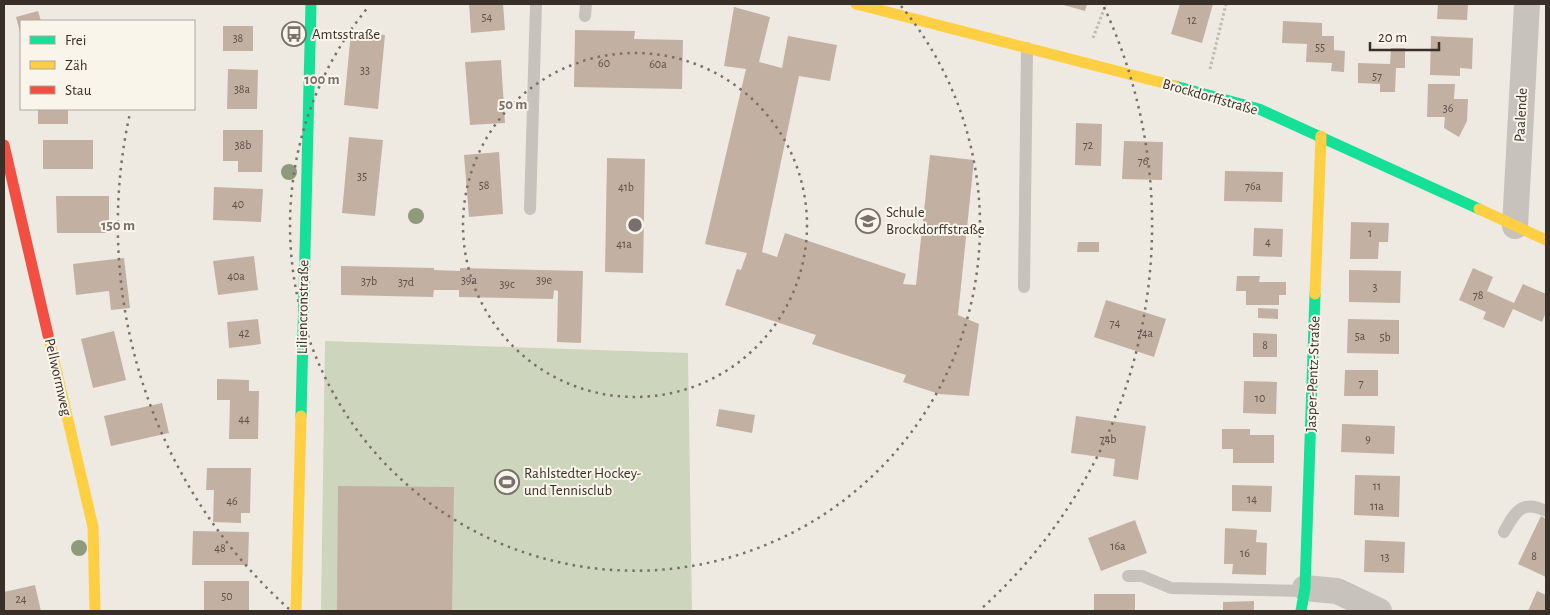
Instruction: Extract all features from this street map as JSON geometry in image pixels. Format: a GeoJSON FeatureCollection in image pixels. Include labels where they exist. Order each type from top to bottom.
{"type":"FeatureCollection","features":[{"type":"Feature","properties":{"kind":"street","name":"Liliencronstraße"},"geometry":{"type":"LineString","coordinates":[[296,611],[311,4]]}},
{"type":"Feature","properties":{"kind":"street","name":"Brockdorffstraße"},"geometry":{"type":"LineString","coordinates":[[862,4],[1259,109],[1546,240]]}},
{"type":"Feature","properties":{"kind":"street","name":"Paalende"},"geometry":{"type":"LineString","coordinates":[[1515,226],[1527,4]]}},
{"type":"Feature","properties":{"kind":"street","name":"Jasper-Pentz-Straße"},"geometry":{"type":"LineString","coordinates":[[1304,597],[1321,136]]}},
{"type":"Feature","properties":{"kind":"street","name":"Pellwormweg"},"geometry":{"type":"LineString","coordinates":[[4,145],[92,527],[95,611]]}},
{"type":"Feature","properties":{"kind":"street"},"geometry":{"type":"LineString","coordinates":[[1304,597],[1337,591],[1379,611]]}},
{"type":"Feature","properties":{"kind":"lane"},"geometry":{"type":"LineString","coordinates":[[530,209],[536,4]]}},
{"type":"Feature","properties":{"kind":"lane"},"geometry":{"type":"LineString","coordinates":[[1024,287],[1027,48]]}},
{"type":"Feature","properties":{"kind":"lane"},"geometry":{"type":"LineString","coordinates":[[1504,532],[1516,511],[1526,507],[1538,507],[1546,511]]}},
{"type":"Feature","properties":{"kind":"lane"},"geometry":{"type":"LineString","coordinates":[[1128,576],[1142,576],[1171,588],[1304,597]]}},
{"type":"Feature","properties":{"kind":"path"},"geometry":{"type":"LineString","coordinates":[[1084,62],[1106,4]]}},
{"type":"Feature","properties":{"kind":"path"},"geometry":{"type":"LineString","coordinates":[[1204,94],[1226,4]]}},
{"type":"Feature","properties":{"kind":"green space","name":"Rahlstedter Hockey- und Tennisclub"},"geometry":{"type":"Polygon","coordinates":[[[325,341],[688,353],[692,611],[321,611],[325,341]]]}},
{"type":"Feature","properties":{"kind":"building"},"geometry":{"type":"Polygon","coordinates":[[[469,4],[503,4],[505,30],[471,33],[469,4]]]}},
{"type":"Feature","properties":{"kind":"building"},"geometry":{"type":"Polygon","coordinates":[[[1060,4],[1087,4],[1085,11],[1060,4]]]}},
{"type":"Feature","properties":{"kind":"building"},"geometry":{"type":"Polygon","coordinates":[[[1180,4],[1213,4],[1202,43],[1171,34],[1180,4]]]}},
{"type":"Feature","properties":{"kind":"building"},"geometry":{"type":"Polygon","coordinates":[[[1438,4],[1468,4],[1467,20],[1437,19],[1438,4]]]}},
{"type":"Feature","properties":{"kind":"building"},"geometry":{"type":"Polygon","coordinates":[[[734,7],[770,17],[759,62],[782,68],[788,36],[837,45],[830,81],[799,76],[762,252],[777,257],[785,233],[906,274],[903,284],[916,285],[930,155],[974,160],[958,315],[979,324],[969,396],[939,394],[903,382],[906,375],[812,344],[816,335],[725,305],[737,269],[741,270],[747,253],[705,244],[746,69],[724,66],[734,7]]]}},
{"type":"Feature","properties":{"kind":"building"},"geometry":{"type":"Polygon","coordinates":[[[38,11],[41,20],[20,20],[20,32],[16,17],[38,11]]]}},
{"type":"Feature","properties":{"kind":"building"},"geometry":{"type":"Polygon","coordinates":[[[1283,21],[1322,23],[1322,36],[1334,36],[1334,50],[1345,51],[1344,72],[1331,71],[1332,63],[1306,62],[1307,44],[1282,43],[1283,21]]]}},
{"type":"Feature","properties":{"kind":"building"},"geometry":{"type":"Polygon","coordinates":[[[223,26],[253,26],[253,51],[223,51],[223,26]]]}},
{"type":"Feature","properties":{"kind":"building"},"geometry":{"type":"Polygon","coordinates":[[[575,30],[635,31],[634,39],[683,40],[682,89],[574,87],[575,30]]]}},
{"type":"Feature","properties":{"kind":"building"},"geometry":{"type":"Polygon","coordinates":[[[351,32],[385,35],[378,109],[344,105],[351,32]]]}},
{"type":"Feature","properties":{"kind":"building"},"geometry":{"type":"Polygon","coordinates":[[[1431,36],[1473,38],[1472,69],[1460,68],[1460,76],[1430,75],[1431,36]]]}},
{"type":"Feature","properties":{"kind":"building"},"geometry":{"type":"Polygon","coordinates":[[[1391,48],[1405,48],[1405,68],[1396,68],[1395,92],[1380,92],[1380,84],[1358,83],[1358,63],[1390,64],[1391,48]]]}},
{"type":"Feature","properties":{"kind":"building"},"geometry":{"type":"Polygon","coordinates":[[[501,60],[505,123],[470,125],[465,62],[501,60]]]}},
{"type":"Feature","properties":{"kind":"building"},"geometry":{"type":"Polygon","coordinates":[[[228,69],[258,70],[257,109],[227,109],[228,69]]]}},
{"type":"Feature","properties":{"kind":"building"},"geometry":{"type":"Polygon","coordinates":[[[1428,84],[1455,84],[1454,99],[1468,99],[1467,121],[1459,137],[1444,128],[1445,117],[1427,117],[1428,84]]]}},
{"type":"Feature","properties":{"kind":"building"},"geometry":{"type":"Polygon","coordinates":[[[38,110],[68,110],[68,124],[38,124],[38,110]]]}},
{"type":"Feature","properties":{"kind":"building"},"geometry":{"type":"Polygon","coordinates":[[[1076,123],[1102,124],[1101,166],[1075,165],[1076,123]]]}},
{"type":"Feature","properties":{"kind":"building"},"geometry":{"type":"Polygon","coordinates":[[[223,130],[263,130],[262,172],[238,172],[238,161],[223,161],[223,130]]]}},
{"type":"Feature","properties":{"kind":"building"},"geometry":{"type":"Polygon","coordinates":[[[349,137],[383,140],[375,216],[342,213],[349,137]]]}},
{"type":"Feature","properties":{"kind":"building"},"geometry":{"type":"Polygon","coordinates":[[[43,140],[93,140],[93,169],[43,169],[43,140]]]}},
{"type":"Feature","properties":{"kind":"building"},"geometry":{"type":"Polygon","coordinates":[[[1124,141],[1163,142],[1162,180],[1122,179],[1124,141]]]}},
{"type":"Feature","properties":{"kind":"building"},"geometry":{"type":"Polygon","coordinates":[[[499,152],[503,214],[469,217],[464,155],[499,152]]]}},
{"type":"Feature","properties":{"kind":"building"},"geometry":{"type":"Polygon","coordinates":[[[607,158],[645,159],[643,273],[605,272],[607,158]]]}},
{"type":"Feature","properties":{"kind":"building"},"geometry":{"type":"Polygon","coordinates":[[[1225,171],[1283,172],[1282,202],[1224,201],[1225,171]]]}},
{"type":"Feature","properties":{"kind":"building"},"geometry":{"type":"Polygon","coordinates":[[[214,187],[263,189],[261,222],[213,220],[214,187]]]}},
{"type":"Feature","properties":{"kind":"building"},"geometry":{"type":"Polygon","coordinates":[[[56,196],[109,196],[109,233],[57,233],[56,196]]]}},
{"type":"Feature","properties":{"kind":"building"},"geometry":{"type":"Polygon","coordinates":[[[1351,222],[1389,223],[1388,242],[1379,242],[1378,259],[1350,259],[1351,222]]]}},
{"type":"Feature","properties":{"kind":"building"},"geometry":{"type":"Polygon","coordinates":[[[1254,228],[1283,229],[1282,257],[1253,256],[1254,228]]]}},
{"type":"Feature","properties":{"kind":"building"},"geometry":{"type":"Polygon","coordinates":[[[1078,242],[1099,242],[1099,252],[1077,252],[1078,242]]]}},
{"type":"Feature","properties":{"kind":"building"},"geometry":{"type":"Polygon","coordinates":[[[254,256],[258,290],[218,295],[213,261],[254,256]]]}},
{"type":"Feature","properties":{"kind":"building"},"geometry":{"type":"Polygon","coordinates":[[[124,258],[130,308],[111,310],[109,291],[76,295],[73,264],[124,258]]]}},
{"type":"Feature","properties":{"kind":"building"},"geometry":{"type":"Polygon","coordinates":[[[341,266],[434,268],[434,270],[460,271],[460,268],[583,271],[581,343],[557,342],[558,291],[554,290],[553,299],[459,297],[459,290],[434,290],[433,297],[341,295],[341,266]]]}},
{"type":"Feature","properties":{"kind":"building"},"geometry":{"type":"Polygon","coordinates":[[[1473,268],[1493,277],[1487,291],[1514,303],[1523,284],[1546,294],[1546,312],[1542,322],[1513,309],[1504,328],[1483,319],[1486,312],[1459,300],[1473,268]]]}},
{"type":"Feature","properties":{"kind":"building"},"geometry":{"type":"Polygon","coordinates":[[[1349,270],[1401,271],[1400,303],[1349,302],[1349,270]]]}},
{"type":"Feature","properties":{"kind":"building"},"geometry":{"type":"Polygon","coordinates":[[[1237,276],[1260,276],[1259,282],[1286,282],[1286,295],[1279,295],[1279,305],[1246,305],[1246,291],[1236,291],[1237,276]]]}},
{"type":"Feature","properties":{"kind":"building"},"geometry":{"type":"Polygon","coordinates":[[[1106,300],[1166,319],[1154,357],[1094,337],[1106,300]]]}},
{"type":"Feature","properties":{"kind":"building"},"geometry":{"type":"Polygon","coordinates":[[[1258,308],[1278,309],[1278,319],[1258,318],[1258,308]]]}},
{"type":"Feature","properties":{"kind":"building"},"geometry":{"type":"Polygon","coordinates":[[[258,319],[261,344],[229,348],[227,322],[258,319]]]}},
{"type":"Feature","properties":{"kind":"building"},"geometry":{"type":"Polygon","coordinates":[[[1348,319],[1399,320],[1399,354],[1347,353],[1348,319]]]}},
{"type":"Feature","properties":{"kind":"building"},"geometry":{"type":"Polygon","coordinates":[[[114,331],[126,380],[93,388],[81,339],[114,331]]]}},
{"type":"Feature","properties":{"kind":"building"},"geometry":{"type":"Polygon","coordinates":[[[1253,333],[1277,334],[1277,357],[1253,357],[1253,333]]]}},
{"type":"Feature","properties":{"kind":"building"},"geometry":{"type":"Polygon","coordinates":[[[1345,370],[1378,370],[1378,396],[1344,396],[1345,370]]]}},
{"type":"Feature","properties":{"kind":"building"},"geometry":{"type":"Polygon","coordinates":[[[217,379],[249,380],[249,391],[259,391],[258,439],[229,439],[230,400],[217,400],[217,379]]]}},
{"type":"Feature","properties":{"kind":"building"},"geometry":{"type":"Polygon","coordinates":[[[1244,381],[1277,382],[1276,414],[1243,413],[1244,381]]]}},
{"type":"Feature","properties":{"kind":"building"},"geometry":{"type":"Polygon","coordinates":[[[162,403],[169,433],[111,446],[104,416],[162,403]]]}},
{"type":"Feature","properties":{"kind":"building"},"geometry":{"type":"Polygon","coordinates":[[[719,409],[755,415],[752,433],[716,426],[719,409]]]}},
{"type":"Feature","properties":{"kind":"building"},"geometry":{"type":"Polygon","coordinates":[[[1076,416],[1146,426],[1138,480],[1113,476],[1115,459],[1071,453],[1076,416]]]}},
{"type":"Feature","properties":{"kind":"building"},"geometry":{"type":"Polygon","coordinates":[[[1342,424],[1395,426],[1394,454],[1341,452],[1342,424]]]}},
{"type":"Feature","properties":{"kind":"building"},"geometry":{"type":"Polygon","coordinates":[[[1222,429],[1250,429],[1250,435],[1274,435],[1274,463],[1233,463],[1233,449],[1222,449],[1222,429]]]}},
{"type":"Feature","properties":{"kind":"building"},"geometry":{"type":"Polygon","coordinates":[[[207,468],[251,468],[250,513],[241,513],[241,523],[213,522],[214,490],[206,490],[207,468]]]}},
{"type":"Feature","properties":{"kind":"building"},"geometry":{"type":"Polygon","coordinates":[[[1355,475],[1400,476],[1399,517],[1354,515],[1355,475]]]}},
{"type":"Feature","properties":{"kind":"building"},"geometry":{"type":"Polygon","coordinates":[[[1232,485],[1272,486],[1271,512],[1232,511],[1232,485]]]}},
{"type":"Feature","properties":{"kind":"building"},"geometry":{"type":"Polygon","coordinates":[[[338,486],[454,487],[452,611],[337,611],[338,486]]]}},
{"type":"Feature","properties":{"kind":"building"},"geometry":{"type":"Polygon","coordinates":[[[1541,516],[1546,519],[1546,577],[1518,564],[1541,516]]]}},
{"type":"Feature","properties":{"kind":"building"},"geometry":{"type":"Polygon","coordinates":[[[1135,520],[1147,553],[1101,571],[1088,538],[1135,520]]]}},
{"type":"Feature","properties":{"kind":"building"},"geometry":{"type":"Polygon","coordinates":[[[1225,528],[1257,530],[1256,542],[1267,543],[1266,575],[1232,574],[1233,564],[1224,564],[1225,528]]]}},
{"type":"Feature","properties":{"kind":"building"},"geometry":{"type":"Polygon","coordinates":[[[193,531],[249,532],[248,565],[192,565],[193,531]]]}},
{"type":"Feature","properties":{"kind":"building"},"geometry":{"type":"Polygon","coordinates":[[[1365,540],[1405,542],[1404,573],[1364,572],[1365,540]]]}},
{"type":"Feature","properties":{"kind":"building"},"geometry":{"type":"Polygon","coordinates":[[[204,581],[249,581],[249,611],[204,611],[204,581]]]}},
{"type":"Feature","properties":{"kind":"building"},"geometry":{"type":"Polygon","coordinates":[[[35,585],[41,611],[4,611],[4,592],[35,585]]]}},
{"type":"Feature","properties":{"kind":"building"},"geometry":{"type":"Polygon","coordinates":[[[1537,591],[1546,595],[1546,611],[1528,611],[1537,591]]]}},
{"type":"Feature","properties":{"kind":"building"},"geometry":{"type":"Polygon","coordinates":[[[1094,594],[1135,594],[1135,611],[1094,611],[1094,594]]]}},
{"type":"Feature","properties":{"kind":"building"},"geometry":{"type":"Polygon","coordinates":[[[1254,601],[1254,611],[1223,611],[1223,602],[1254,601]]]}},
{"type":"Feature","properties":{"kind":"traffic: fast"},"geometry":{"type":"LineString","coordinates":[[301,416],[311,4]]}},
{"type":"Feature","properties":{"kind":"traffic: fast"},"geometry":{"type":"LineString","coordinates":[[1175,86],[1259,109],[1479,209]]}},
{"type":"Feature","properties":{"kind":"traffic: fast"},"geometry":{"type":"LineString","coordinates":[[1301,611],[1305,588],[1315,294]]}},
{"type":"Feature","properties":{"kind":"traffic: slow"},"geometry":{"type":"LineString","coordinates":[[856,4],[1175,86]]}},
{"type":"Feature","properties":{"kind":"traffic: slow"},"geometry":{"type":"LineString","coordinates":[[1315,294],[1321,136]]}},
{"type":"Feature","properties":{"kind":"traffic: slow"},"geometry":{"type":"LineString","coordinates":[[1479,209],[1546,240]]}},
{"type":"Feature","properties":{"kind":"traffic: slow"},"geometry":{"type":"LineString","coordinates":[[48,335],[93,527],[95,611]]}},
{"type":"Feature","properties":{"kind":"traffic: slow"},"geometry":{"type":"LineString","coordinates":[[296,611],[301,416]]}},
{"type":"Feature","properties":{"kind":"traffic: jam"},"geometry":{"type":"LineString","coordinates":[[4,145],[48,335]]}},
{"type":"Feature","properties":{"kind":"place","name":"Amtsstraße"},"geometry":{"type":"Point","coordinates":[294,34]}},
{"type":"Feature","properties":{"kind":"place","name":"Schule Brockdorffstraße"},"geometry":{"type":"Point","coordinates":[868,221]}},
{"type":"Feature","properties":{"kind":"place","name":"Rahlstedter Hockey- und Tennisclub"},"geometry":{"type":"Point","coordinates":[507,482]}}]}
